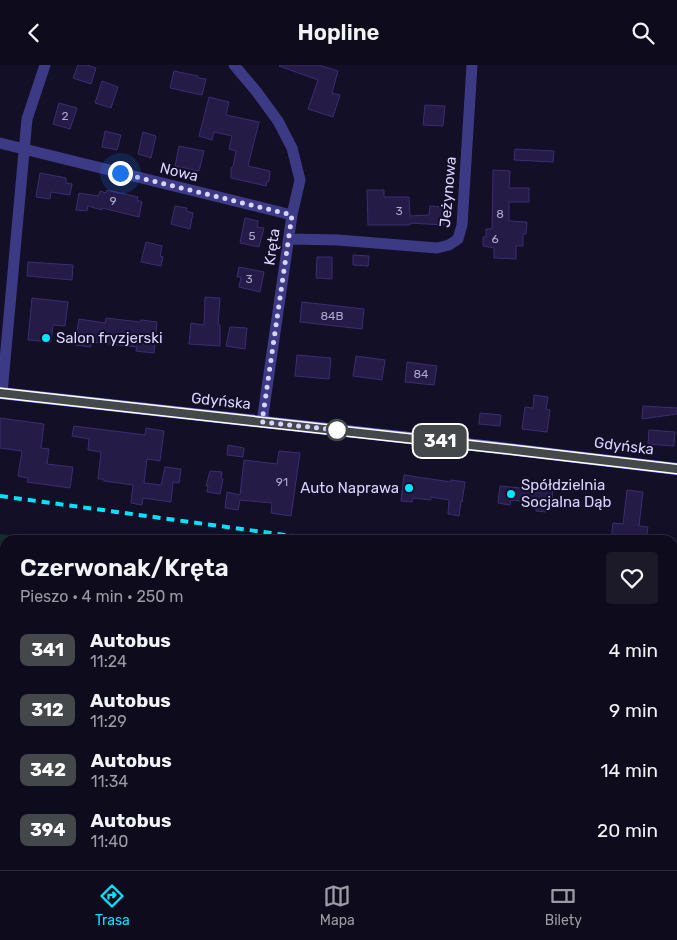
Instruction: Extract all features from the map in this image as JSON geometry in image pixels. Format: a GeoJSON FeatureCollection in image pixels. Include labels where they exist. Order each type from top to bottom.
{"type":"FeatureCollection","features":[{"type":"Feature","properties":{"kind":"main road","name":"Gdyńska"},"geometry":{"type":"LineString","coordinates":[[1,393],[677,469]]}},
{"type":"Feature","properties":{"kind":"street"},"geometry":{"type":"LineString","coordinates":[[1,393],[27,119],[45,65]]}},
{"type":"Feature","properties":{"kind":"street","name":"Kręta"},"geometry":{"type":"LineString","coordinates":[[234,65],[278,121],[292,148],[300,180],[288,239],[262,422]]}},
{"type":"Feature","properties":{"kind":"street","name":"Jeżynowa"},"geometry":{"type":"LineString","coordinates":[[288,239],[338,239],[437,248],[449,245],[458,239],[462,225],[472,65]]}},
{"type":"Feature","properties":{"kind":"street","name":"Nowa"},"geometry":{"type":"LineString","coordinates":[[0,143],[292,215]]}},
{"type":"Feature","properties":{"kind":"building"},"geometry":{"type":"Polygon","coordinates":[[[78,65],[96,68],[91,84],[73,78],[78,65]]]}},
{"type":"Feature","properties":{"kind":"building"},"geometry":{"type":"Polygon","coordinates":[[[280,65],[319,65],[338,71],[332,93],[340,95],[333,117],[308,109],[318,80],[280,65]]]}},
{"type":"Feature","properties":{"kind":"building"},"geometry":{"type":"Polygon","coordinates":[[[174,71],[206,79],[202,95],[170,88],[174,71]]]}},
{"type":"Feature","properties":{"kind":"building"},"geometry":{"type":"Polygon","coordinates":[[[102,81],[118,87],[111,108],[95,103],[102,81]]]}},
{"type":"Feature","properties":{"kind":"building"},"geometry":{"type":"Polygon","coordinates":[[[209,97],[229,102],[226,115],[259,122],[248,166],[270,171],[269,181],[266,186],[231,178],[231,168],[233,167],[236,151],[229,149],[232,136],[214,132],[212,140],[199,136],[209,97]]]}},
{"type":"Feature","properties":{"kind":"building"},"geometry":{"type":"Polygon","coordinates":[[[59,103],[77,108],[70,129],[53,124],[59,103]]]}},
{"type":"Feature","properties":{"kind":"building"},"geometry":{"type":"Polygon","coordinates":[[[425,105],[445,106],[443,126],[423,125],[425,105]]]}},
{"type":"Feature","properties":{"kind":"building"},"geometry":{"type":"Polygon","coordinates":[[[105,131],[121,135],[117,150],[102,147],[105,131]]]}},
{"type":"Feature","properties":{"kind":"building"},"geometry":{"type":"Polygon","coordinates":[[[143,132],[156,136],[151,158],[138,154],[143,132]]]}},
{"type":"Feature","properties":{"kind":"building"},"geometry":{"type":"Polygon","coordinates":[[[179,146],[204,151],[199,171],[175,166],[179,146]]]}},
{"type":"Feature","properties":{"kind":"building"},"geometry":{"type":"Polygon","coordinates":[[[515,149],[554,151],[553,162],[514,160],[515,149]]]}},
{"type":"Feature","properties":{"kind":"building"},"geometry":{"type":"Polygon","coordinates":[[[493,170],[510,171],[509,188],[529,188],[529,202],[509,202],[509,221],[527,222],[526,234],[523,234],[523,246],[516,246],[516,259],[494,258],[494,248],[483,246],[483,237],[486,237],[486,229],[492,229],[493,170]]]}},
{"type":"Feature","properties":{"kind":"building"},"geometry":{"type":"Polygon","coordinates":[[[40,173],[66,178],[66,183],[72,184],[70,195],[51,192],[50,199],[36,197],[40,173]]]}},
{"type":"Feature","properties":{"kind":"building"},"geometry":{"type":"Polygon","coordinates":[[[107,190],[138,197],[137,200],[142,202],[139,217],[88,206],[87,211],[76,210],[79,193],[98,196],[100,191],[106,193],[107,190]]]}},
{"type":"Feature","properties":{"kind":"building"},"geometry":{"type":"Polygon","coordinates":[[[367,190],[384,190],[384,197],[409,197],[410,216],[429,215],[430,206],[445,207],[444,225],[410,223],[410,225],[368,225],[367,190]]]}},
{"type":"Feature","properties":{"kind":"building"},"geometry":{"type":"Polygon","coordinates":[[[175,206],[187,208],[186,211],[193,213],[190,229],[171,224],[175,206]]]}},
{"type":"Feature","properties":{"kind":"building"},"geometry":{"type":"Polygon","coordinates":[[[245,218],[258,221],[257,227],[264,228],[259,247],[240,243],[245,218]]]}},
{"type":"Feature","properties":{"kind":"building"},"geometry":{"type":"Polygon","coordinates":[[[146,242],[162,246],[160,256],[163,257],[161,266],[141,262],[146,242]]]}},
{"type":"Feature","properties":{"kind":"building"},"geometry":{"type":"Polygon","coordinates":[[[353,255],[369,256],[368,266],[353,265],[353,255]]]}},
{"type":"Feature","properties":{"kind":"building"},"geometry":{"type":"Polygon","coordinates":[[[317,257],[332,257],[332,279],[316,278],[317,257]]]}},
{"type":"Feature","properties":{"kind":"building"},"geometry":{"type":"Polygon","coordinates":[[[28,262],[73,265],[72,280],[27,276],[28,262]]]}},
{"type":"Feature","properties":{"kind":"building"},"geometry":{"type":"Polygon","coordinates":[[[239,267],[264,272],[260,292],[239,287],[241,277],[237,277],[239,267]]]}},
{"type":"Feature","properties":{"kind":"building"},"geometry":{"type":"Polygon","coordinates":[[[205,297],[220,298],[218,325],[220,325],[220,346],[189,344],[191,323],[204,325],[205,297]]]}},
{"type":"Feature","properties":{"kind":"building"},"geometry":{"type":"Polygon","coordinates":[[[32,298],[68,302],[65,326],[53,325],[51,342],[28,340],[32,298]]]}},
{"type":"Feature","properties":{"kind":"building"},"geometry":{"type":"Polygon","coordinates":[[[302,302],[364,309],[362,329],[300,322],[302,302]]]}},
{"type":"Feature","properties":{"kind":"building"},"geometry":{"type":"Polygon","coordinates":[[[106,318],[157,322],[154,353],[136,351],[137,347],[91,342],[91,347],[75,345],[79,319],[105,323],[106,318]]]}},
{"type":"Feature","properties":{"kind":"building"},"geometry":{"type":"Polygon","coordinates":[[[230,327],[247,328],[245,349],[226,346],[230,327]]]}},
{"type":"Feature","properties":{"kind":"building"},"geometry":{"type":"Polygon","coordinates":[[[297,355],[331,358],[329,379],[295,376],[297,355]]]}},
{"type":"Feature","properties":{"kind":"building"},"geometry":{"type":"Polygon","coordinates":[[[356,356],[385,360],[382,380],[353,376],[356,356]]]}},
{"type":"Feature","properties":{"kind":"building"},"geometry":{"type":"Polygon","coordinates":[[[407,362],[437,366],[434,385],[405,382],[407,362]]]}},
{"type":"Feature","properties":{"kind":"building"},"geometry":{"type":"Polygon","coordinates":[[[534,395],[548,397],[546,409],[550,410],[547,432],[522,429],[525,407],[533,408],[534,395]]]}},
{"type":"Feature","properties":{"kind":"building"},"geometry":{"type":"Polygon","coordinates":[[[643,406],[677,408],[677,414],[642,419],[643,406]]]}},
{"type":"Feature","properties":{"kind":"building"},"geometry":{"type":"Polygon","coordinates":[[[480,413],[501,415],[500,426],[479,424],[480,413]]]}},
{"type":"Feature","properties":{"kind":"building"},"geometry":{"type":"Polygon","coordinates":[[[0,418],[44,424],[41,448],[49,449],[47,464],[73,467],[70,488],[27,482],[28,478],[18,476],[22,451],[0,448],[0,418]]]}},
{"type":"Feature","properties":{"kind":"building"},"geometry":{"type":"Polygon","coordinates":[[[74,426],[145,435],[146,428],[164,431],[160,461],[147,459],[144,483],[161,485],[165,467],[181,469],[179,483],[173,482],[171,502],[143,498],[142,505],[131,503],[133,485],[98,479],[101,452],[88,450],[89,439],[72,436],[74,426]]]}},
{"type":"Feature","properties":{"kind":"building"},"geometry":{"type":"Polygon","coordinates":[[[649,430],[675,432],[674,446],[648,444],[649,430]]]}},
{"type":"Feature","properties":{"kind":"building"},"geometry":{"type":"Polygon","coordinates":[[[228,445],[244,448],[243,457],[227,455],[228,445]]]}},
{"type":"Feature","properties":{"kind":"building"},"geometry":{"type":"Polygon","coordinates":[[[279,451],[300,453],[291,516],[271,513],[272,503],[240,500],[238,510],[225,508],[227,492],[240,495],[244,460],[277,464],[279,451]]]}},
{"type":"Feature","properties":{"kind":"building"},"geometry":{"type":"Polygon","coordinates":[[[210,471],[222,472],[221,478],[223,479],[220,494],[207,492],[208,486],[206,486],[210,471]]]}},
{"type":"Feature","properties":{"kind":"building"},"geometry":{"type":"Polygon","coordinates":[[[404,475],[451,482],[451,480],[465,482],[459,516],[448,514],[449,500],[431,497],[431,500],[413,498],[412,502],[401,501],[404,475]]]}},
{"type":"Feature","properties":{"kind":"building"},"geometry":{"type":"Polygon","coordinates":[[[500,486],[553,491],[551,506],[546,505],[546,512],[536,511],[536,503],[511,500],[510,505],[498,503],[500,486]]]}},
{"type":"Feature","properties":{"kind":"building"},"geometry":{"type":"Polygon","coordinates":[[[627,490],[643,492],[639,526],[648,527],[647,535],[612,535],[613,523],[623,524],[627,490]]]}},
{"type":"Feature","properties":{"kind":"railway"},"geometry":{"type":"LineString","coordinates":[[0,496],[285,535]]}},
{"type":"Feature","properties":{"kind":"bus line","name":"341"},"geometry":{"type":"LineString","coordinates":[[0,393],[677,469]]}},
{"type":"Feature","properties":{"kind":"place","name":"Salon fryzjerski"},"geometry":{"type":"Point","coordinates":[46,338]}},
{"type":"Feature","properties":{"kind":"place","name":"Auto Naprawa"},"geometry":{"type":"Point","coordinates":[409,488]}},
{"type":"Feature","properties":{"kind":"place","name":"Spółdzielnia Socjalna Dąb"},"geometry":{"type":"Point","coordinates":[511,494]}},
{"type":"Feature","properties":{"kind":"route"},"geometry":{"type":"LineString","coordinates":[[120,173],[292,215],[262,422],[337,430]]}}]}
